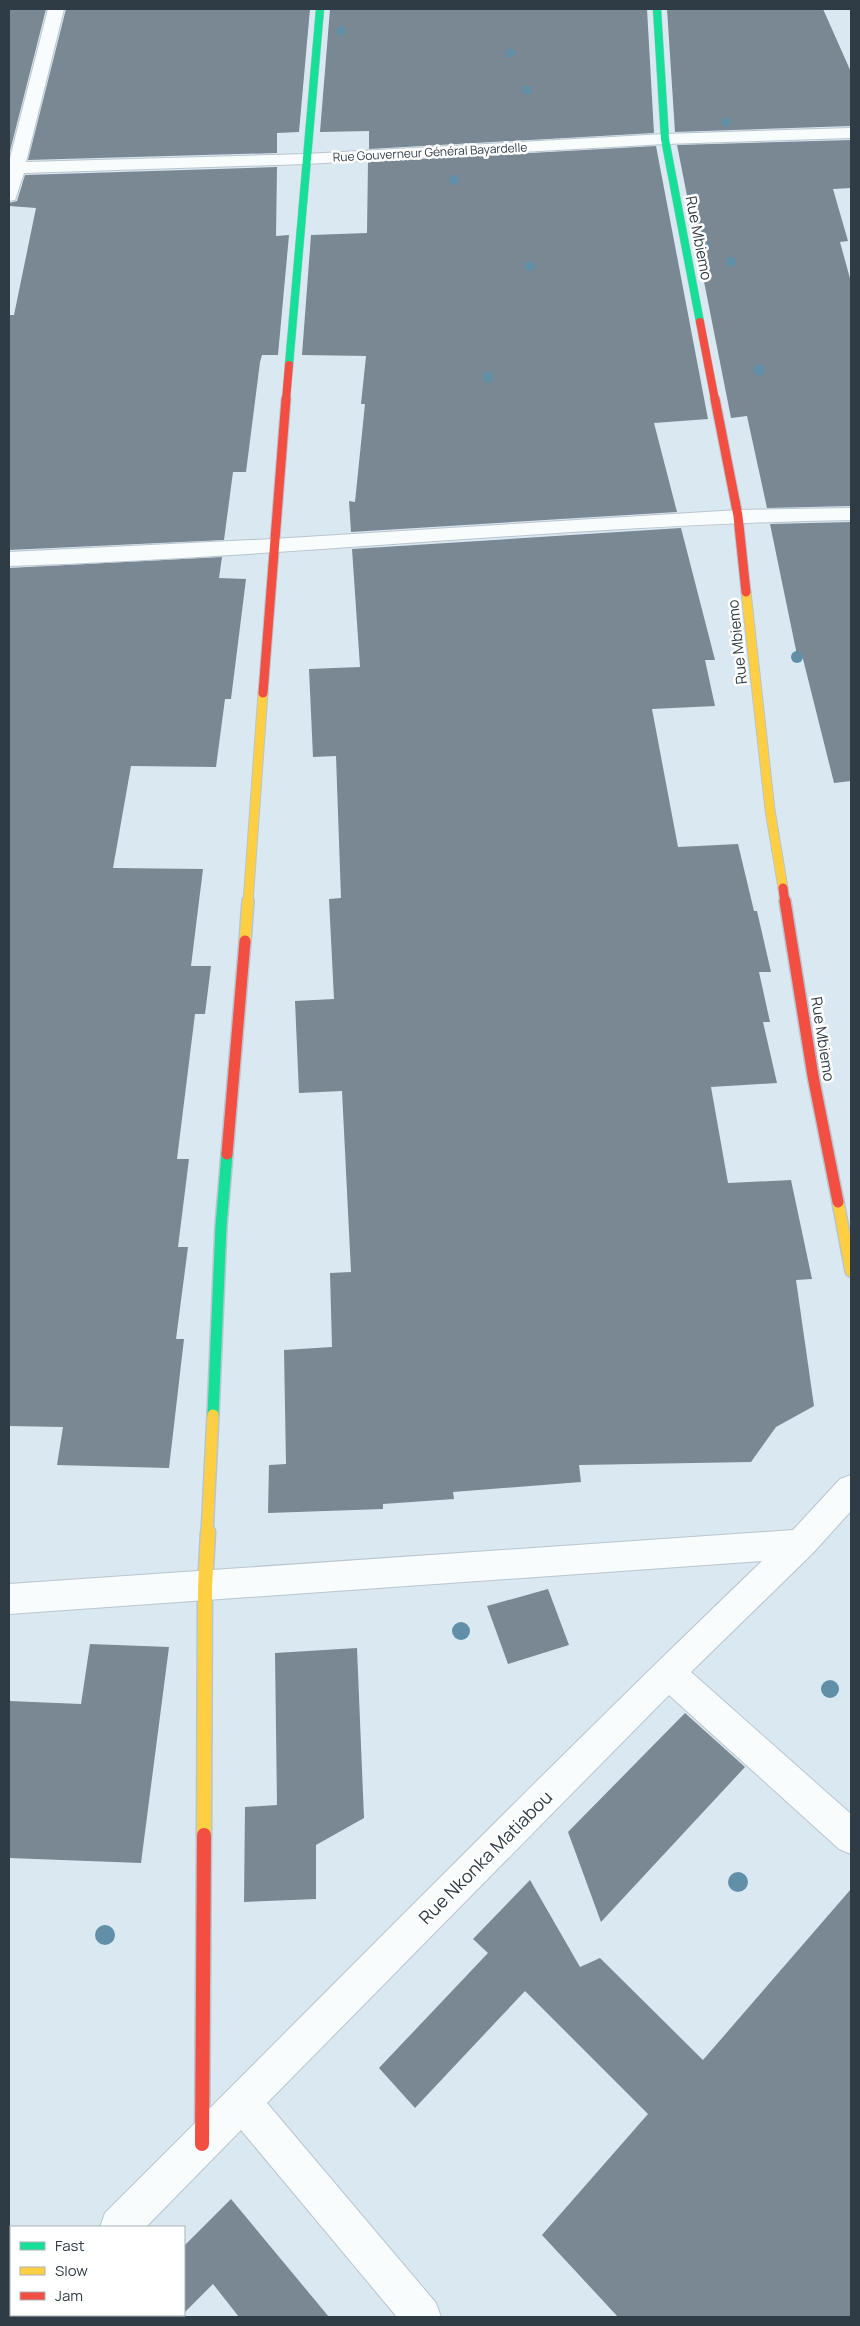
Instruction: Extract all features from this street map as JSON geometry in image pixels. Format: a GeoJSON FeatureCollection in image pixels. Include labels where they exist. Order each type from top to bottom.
{"type":"FeatureCollection","features":[{"type":"Feature","properties":{"kind":"street"},"geometry":{"type":"LineString","coordinates":[[9,196],[12,168],[56,9]]}},
{"type":"Feature","properties":{"kind":"street"},"geometry":{"type":"LineString","coordinates":[[202,2144],[205,1587],[221,1226],[250,878],[273,546],[320,9]]}},
{"type":"Feature","properties":{"kind":"street","name":"Rue Mbiemo"},"geometry":{"type":"LineString","coordinates":[[657,9],[665,139],[738,516],[770,810],[813,1076],[851,1271]]}},
{"type":"Feature","properties":{"kind":"street","name":"Rue Gouverneur Général Bayardelle"},"geometry":{"type":"LineString","coordinates":[[12,168],[306,158],[665,139],[851,133]]}},
{"type":"Feature","properties":{"kind":"street"},"geometry":{"type":"LineString","coordinates":[[9,559],[273,546],[738,516],[851,514]]}},
{"type":"Feature","properties":{"kind":"street","name":"Rue Nkonka Matiabou"},"geometry":{"type":"LineString","coordinates":[[120,2226],[668,1673],[801,1544],[851,1489]]}},
{"type":"Feature","properties":{"kind":"street"},"geometry":{"type":"LineString","coordinates":[[9,1600],[801,1544]]}},
{"type":"Feature","properties":{"kind":"street"},"geometry":{"type":"LineString","coordinates":[[668,1673],[851,1837]]}},
{"type":"Feature","properties":{"kind":"street"},"geometry":{"type":"LineString","coordinates":[[242,2102],[422,2317]]}},
{"type":"Feature","properties":{"kind":"building"},"geometry":{"type":"Polygon","coordinates":[[[9,9],[46,9],[9,155],[9,9]]]}},
{"type":"Feature","properties":{"kind":"building"},"geometry":{"type":"Polygon","coordinates":[[[66,9],[310,9],[299,132],[277,133],[277,153],[28,160],[66,9]]]}},
{"type":"Feature","properties":{"kind":"building"},"geometry":{"type":"Polygon","coordinates":[[[330,9],[647,9],[654,133],[369,149],[369,131],[320,132],[330,9]]]}},
{"type":"Feature","properties":{"kind":"building"},"geometry":{"type":"Polygon","coordinates":[[[667,9],[823,9],[851,72],[851,126],[675,132],[667,9]]]}},
{"type":"Feature","properties":{"kind":"building"},"geometry":{"type":"Polygon","coordinates":[[[851,140],[851,188],[833,189],[848,241],[840,242],[851,282],[851,506],[767,508],[747,416],[731,418],[677,145],[851,140]]]}},
{"type":"Feature","properties":{"kind":"building"},"geometry":{"type":"Polygon","coordinates":[[[656,146],[708,419],[654,423],[677,512],[351,532],[349,501],[355,502],[365,404],[361,404],[366,356],[302,355],[311,235],[367,233],[368,162],[656,146]]]}},
{"type":"Feature","properties":{"kind":"building"},"geometry":{"type":"Polygon","coordinates":[[[277,167],[276,236],[289,235],[278,355],[262,355],[246,472],[233,472],[224,540],[9,550],[9,315],[14,315],[36,208],[9,206],[9,203],[17,201],[25,175],[277,167]]]}},
{"type":"Feature","properties":{"kind":"building"},"geometry":{"type":"Polygon","coordinates":[[[851,522],[851,781],[834,783],[802,655],[797,655],[770,524],[851,522]]]}},
{"type":"Feature","properties":{"kind":"building"},"geometry":{"type":"Polygon","coordinates":[[[681,528],[715,660],[705,660],[715,706],[652,709],[678,847],[738,844],[754,911],[757,911],[771,972],[759,972],[770,1022],[763,1022],[777,1083],[711,1087],[728,1183],[791,1180],[812,1279],[796,1280],[814,1406],[776,1427],[751,1462],[579,1465],[581,1482],[453,1492],[454,1499],[383,1504],[383,1509],[268,1513],[269,1465],[286,1464],[284,1350],[332,1347],[330,1273],[351,1272],[342,1091],[299,1093],[295,1001],[334,999],[329,899],[341,898],[336,756],[313,757],[309,669],[360,667],[352,549],[681,528]]]}},
{"type":"Feature","properties":{"kind":"building"},"geometry":{"type":"Polygon","coordinates":[[[222,557],[219,578],[246,579],[231,699],[225,699],[216,767],[131,766],[113,868],[203,869],[191,966],[211,966],[205,1014],[195,1014],[177,1159],[189,1159],[178,1247],[188,1247],[176,1339],[184,1339],[169,1468],[57,1465],[63,1427],[9,1426],[9,568],[222,557]]]}},
{"type":"Feature","properties":{"kind":"building"},"geometry":{"type":"Polygon","coordinates":[[[548,1589],[569,1645],[508,1664],[487,1606],[548,1589]]]}},
{"type":"Feature","properties":{"kind":"building"},"geometry":{"type":"Polygon","coordinates":[[[90,1644],[169,1647],[141,1863],[9,1858],[9,1701],[81,1704],[90,1644]]]}},
{"type":"Feature","properties":{"kind":"building"},"geometry":{"type":"Polygon","coordinates":[[[357,1648],[364,1818],[316,1845],[316,1899],[244,1902],[245,1807],[277,1805],[275,1653],[357,1648]]]}},
{"type":"Feature","properties":{"kind":"building"},"geometry":{"type":"Polygon","coordinates":[[[685,1713],[745,1767],[601,1922],[568,1832],[685,1713]]]}},
{"type":"Feature","properties":{"kind":"building"},"geometry":{"type":"Polygon","coordinates":[[[530,1880],[580,1967],[600,1958],[703,2060],[851,1889],[851,2317],[618,2317],[542,2235],[648,2114],[525,1991],[415,2108],[379,2068],[488,1953],[473,1939],[530,1880]]]}},
{"type":"Feature","properties":{"kind":"building"},"geometry":{"type":"Polygon","coordinates":[[[231,2199],[329,2317],[239,2317],[213,2284],[185,2312],[185,2245],[231,2199]]]}},
{"type":"Feature","properties":{"kind":"traffic: fast"},"geometry":{"type":"LineString","coordinates":[[289,365],[320,9]]}},
{"type":"Feature","properties":{"kind":"traffic: fast"},"geometry":{"type":"LineString","coordinates":[[657,9],[665,139],[700,322]]}},
{"type":"Feature","properties":{"kind":"traffic: fast"},"geometry":{"type":"LineString","coordinates":[[213,1415],[221,1226],[227,1154]]}},
{"type":"Feature","properties":{"kind":"traffic: slow"},"geometry":{"type":"LineString","coordinates":[[746,592],[770,810],[783,888]]}},
{"type":"Feature","properties":{"kind":"traffic: slow"},"geometry":{"type":"LineString","coordinates":[[245,941],[263,693]]}},
{"type":"Feature","properties":{"kind":"traffic: slow"},"geometry":{"type":"LineString","coordinates":[[838,1202],[851,1271]]}},
{"type":"Feature","properties":{"kind":"traffic: slow"},"geometry":{"type":"LineString","coordinates":[[204,1835],[205,1587],[213,1415]]}},
{"type":"Feature","properties":{"kind":"traffic: jam"},"geometry":{"type":"LineString","coordinates":[[700,322],[738,516],[746,592]]}},
{"type":"Feature","properties":{"kind":"traffic: jam"},"geometry":{"type":"LineString","coordinates":[[263,693],[289,365]]}},
{"type":"Feature","properties":{"kind":"traffic: jam"},"geometry":{"type":"LineString","coordinates":[[783,888],[813,1076],[838,1202]]}},
{"type":"Feature","properties":{"kind":"traffic: jam"},"geometry":{"type":"LineString","coordinates":[[227,1154],[245,941]]}},
{"type":"Feature","properties":{"kind":"traffic: jam"},"geometry":{"type":"LineString","coordinates":[[202,2144],[204,1835]]}}]}
